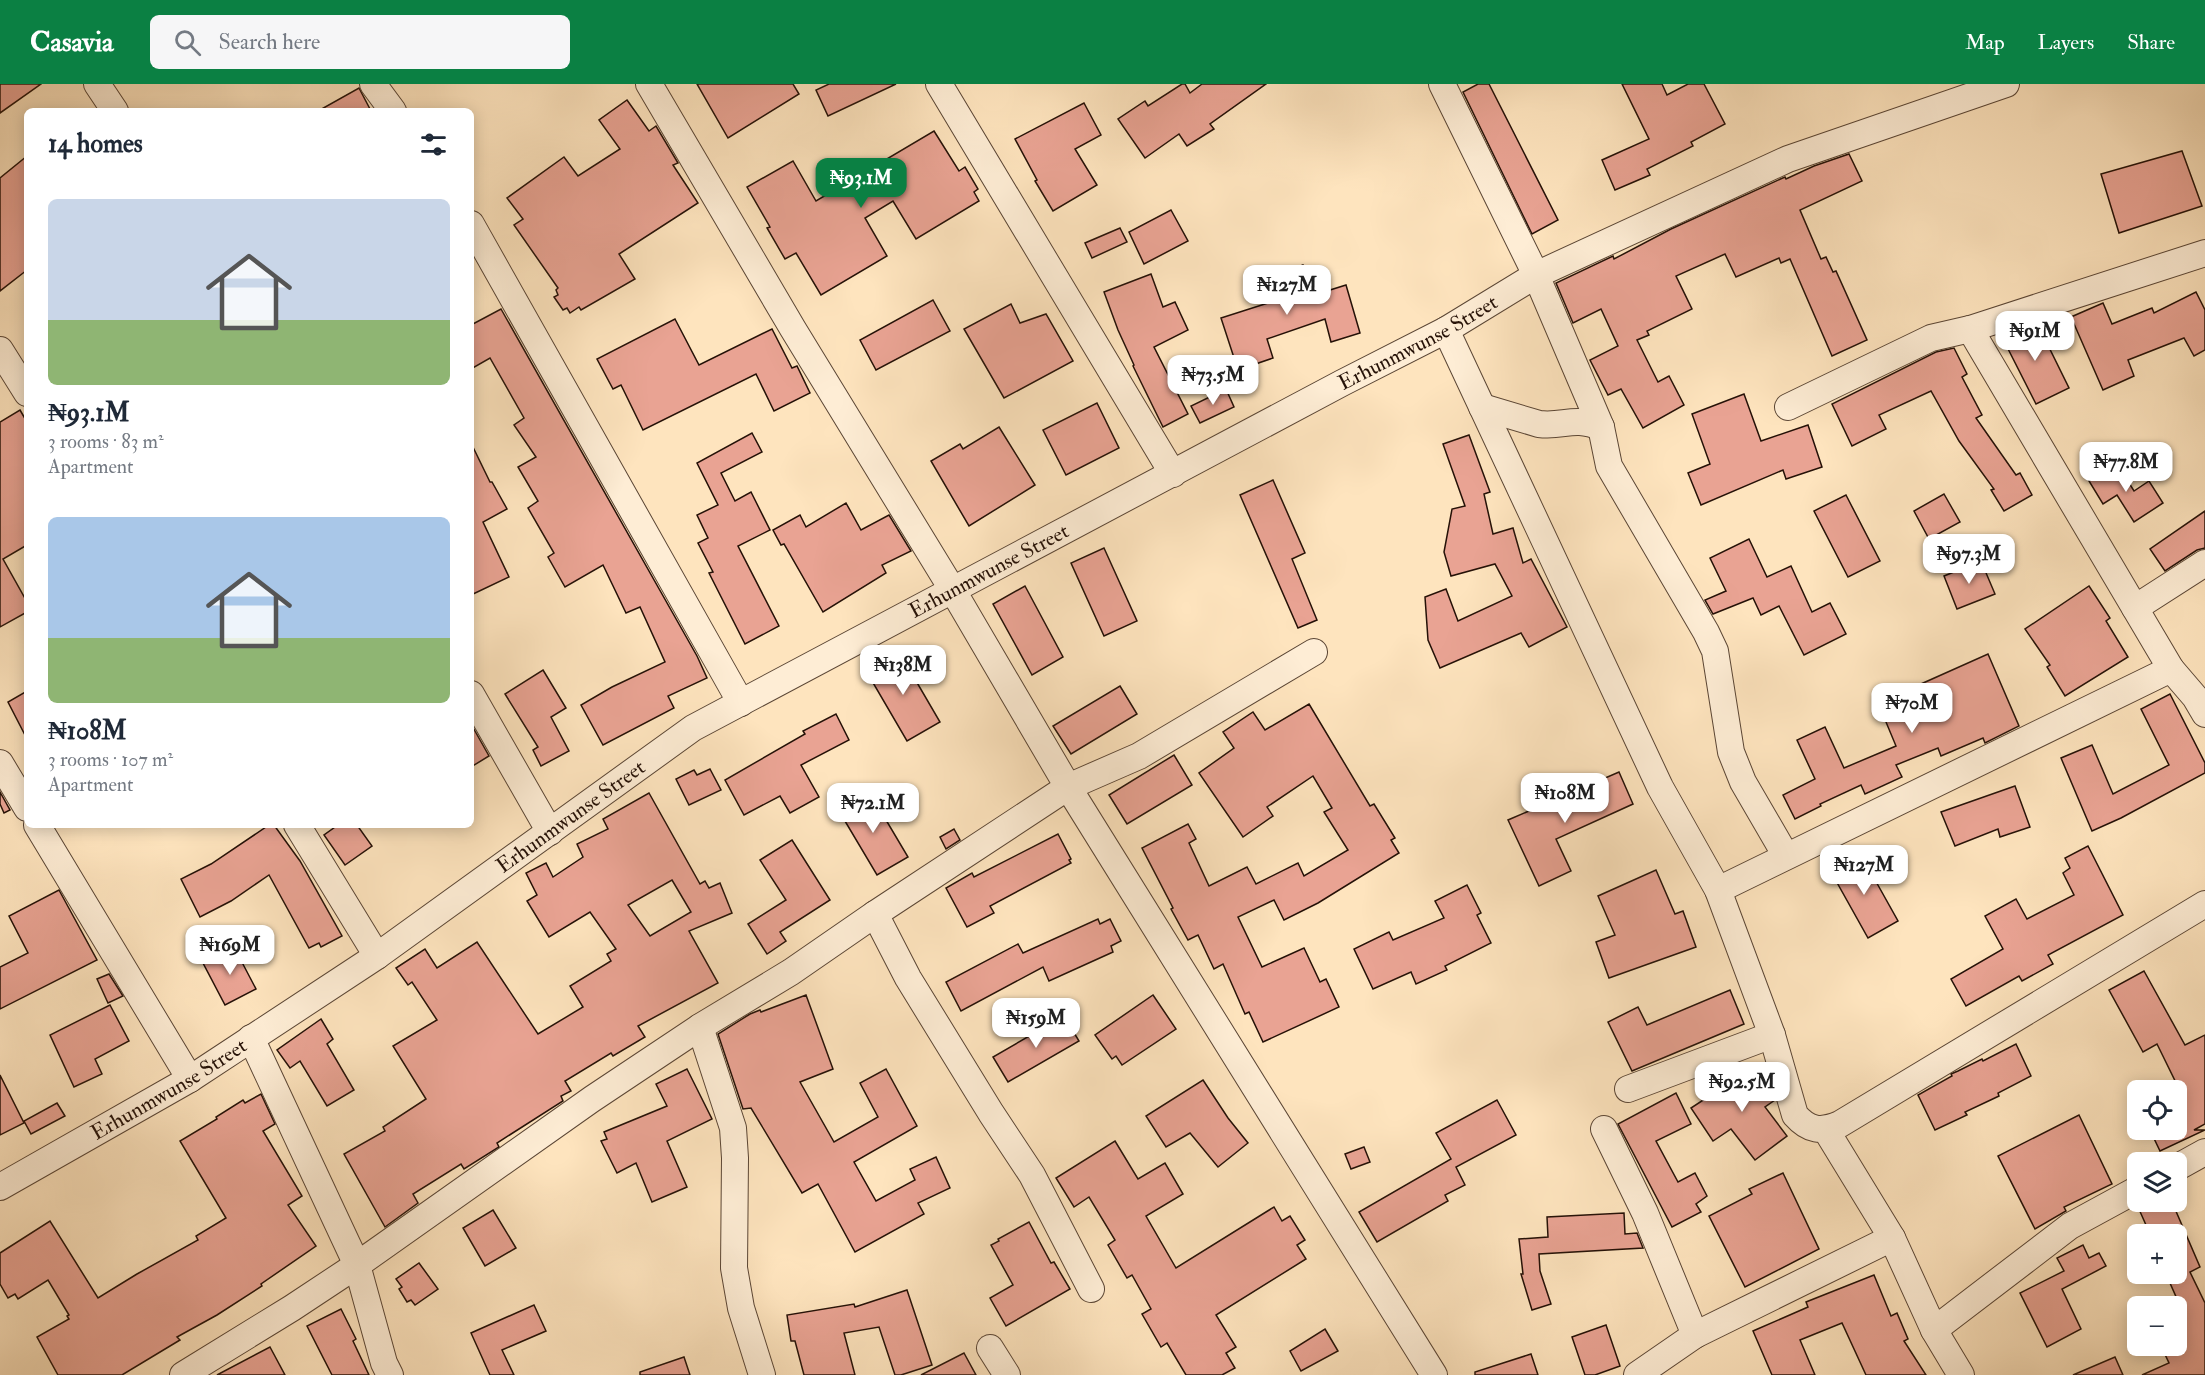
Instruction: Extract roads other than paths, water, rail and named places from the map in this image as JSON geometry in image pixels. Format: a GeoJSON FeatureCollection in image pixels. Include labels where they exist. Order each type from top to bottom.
{"type":"FeatureCollection","features":[{"type":"Feature","properties":{"kind":"street"},"geometry":{"type":"LineString","coordinates":[[97,84],[113,108]]}},
{"type":"Feature","properties":{"kind":"street"},"geometry":{"type":"LineString","coordinates":[[374,84],[391,108]]}},
{"type":"Feature","properties":{"kind":"street"},"geometry":{"type":"LineString","coordinates":[[650,84],[793,329],[952,589],[1068,787],[1430,1374]]}},
{"type":"Feature","properties":{"kind":"street"},"geometry":{"type":"LineString","coordinates":[[939,84],[1173,474]]}},
{"type":"Feature","properties":{"kind":"street"},"geometry":{"type":"LineString","coordinates":[[1442,84],[1536,275],[1601,427],[1609,466],[1715,651],[1731,752],[1743,782],[1786,856]]}},
{"type":"Feature","properties":{"kind":"street","name":"Erhunmwunse Street"},"geometry":{"type":"LineString","coordinates":[[0,1187],[190,1079],[377,956],[693,728],[1342,382],[1446,330],[1536,275],[1788,159],[2006,84]]}},
{"type":"Feature","properties":{"kind":"street"},"geometry":{"type":"LineString","coordinates":[[474,229],[741,703]]}},
{"type":"Feature","properties":{"kind":"street"},"geometry":{"type":"LineString","coordinates":[[1788,407],[1931,338],[1970,329],[2205,253]]}},
{"type":"Feature","properties":{"kind":"street"},"geometry":{"type":"LineString","coordinates":[[1970,329],[2171,669],[2195,697],[2205,714]]}},
{"type":"Feature","properties":{"kind":"street"},"geometry":{"type":"LineString","coordinates":[[1446,330],[1660,787],[1718,890],[1772,1035],[1795,1115],[1802,1123],[1826,1130],[1850,1118],[2205,904]]}},
{"type":"Feature","properties":{"kind":"street"},"geometry":{"type":"LineString","coordinates":[[0,350],[24,388]]}},
{"type":"Feature","properties":{"kind":"street"},"geometry":{"type":"LineString","coordinates":[[1482,407],[1539,424],[1547,425],[1572,420],[1601,427]]}},
{"type":"Feature","properties":{"kind":"street"},"geometry":{"type":"LineString","coordinates":[[2135,608],[2205,563]]}},
{"type":"Feature","properties":{"kind":"street"},"geometry":{"type":"LineString","coordinates":[[185,1375],[357,1265],[592,1099],[700,1027],[791,972],[1068,787],[1139,756],[1314,652]]}},
{"type":"Feature","properties":{"kind":"street"},"geometry":{"type":"LineString","coordinates":[[1718,890],[2171,669]]}},
{"type":"Feature","properties":{"kind":"street"},"geometry":{"type":"LineString","coordinates":[[474,699],[550,832]]}},
{"type":"Feature","properties":{"kind":"street"},"geometry":{"type":"LineString","coordinates":[[0,763],[24,803]]}},
{"type":"Feature","properties":{"kind":"street"},"geometry":{"type":"LineString","coordinates":[[40,828],[190,1079]]}},
{"type":"Feature","properties":{"kind":"street"},"geometry":{"type":"LineString","coordinates":[[299,828],[377,956]]}},
{"type":"Feature","properties":{"kind":"street"},"geometry":{"type":"LineString","coordinates":[[876,914],[908,978],[1032,1175],[1091,1288]]}},
{"type":"Feature","properties":{"kind":"street"},"geometry":{"type":"LineString","coordinates":[[700,1027],[733,1128],[734,1268],[741,1308],[762,1375]]}},
{"type":"Feature","properties":{"kind":"street"},"geometry":{"type":"LineString","coordinates":[[1628,1089],[1772,1035]]}},
{"type":"Feature","properties":{"kind":"street"},"geometry":{"type":"LineString","coordinates":[[251,1038],[357,1265],[384,1363],[390,1375]]}},
{"type":"Feature","properties":{"kind":"street"},"geometry":{"type":"LineString","coordinates":[[1604,1129],[1645,1213],[1695,1335]]}},
{"type":"Feature","properties":{"kind":"street"},"geometry":{"type":"LineString","coordinates":[[1826,1130],[1892,1238],[1934,1330],[1961,1375]]}},
{"type":"Feature","properties":{"kind":"street"},"geometry":{"type":"LineString","coordinates":[[2187,1162],[2205,1152]]}},
{"type":"Feature","properties":{"kind":"street"},"geometry":{"type":"LineString","coordinates":[[1934,1330],[2070,1226],[2127,1195]]}},
{"type":"Feature","properties":{"kind":"street"},"geometry":{"type":"LineString","coordinates":[[1637,1375],[1695,1335],[1892,1238]]}},
{"type":"Feature","properties":{"kind":"street"},"geometry":{"type":"LineString","coordinates":[[990,1348],[1007,1375]]}}]}
